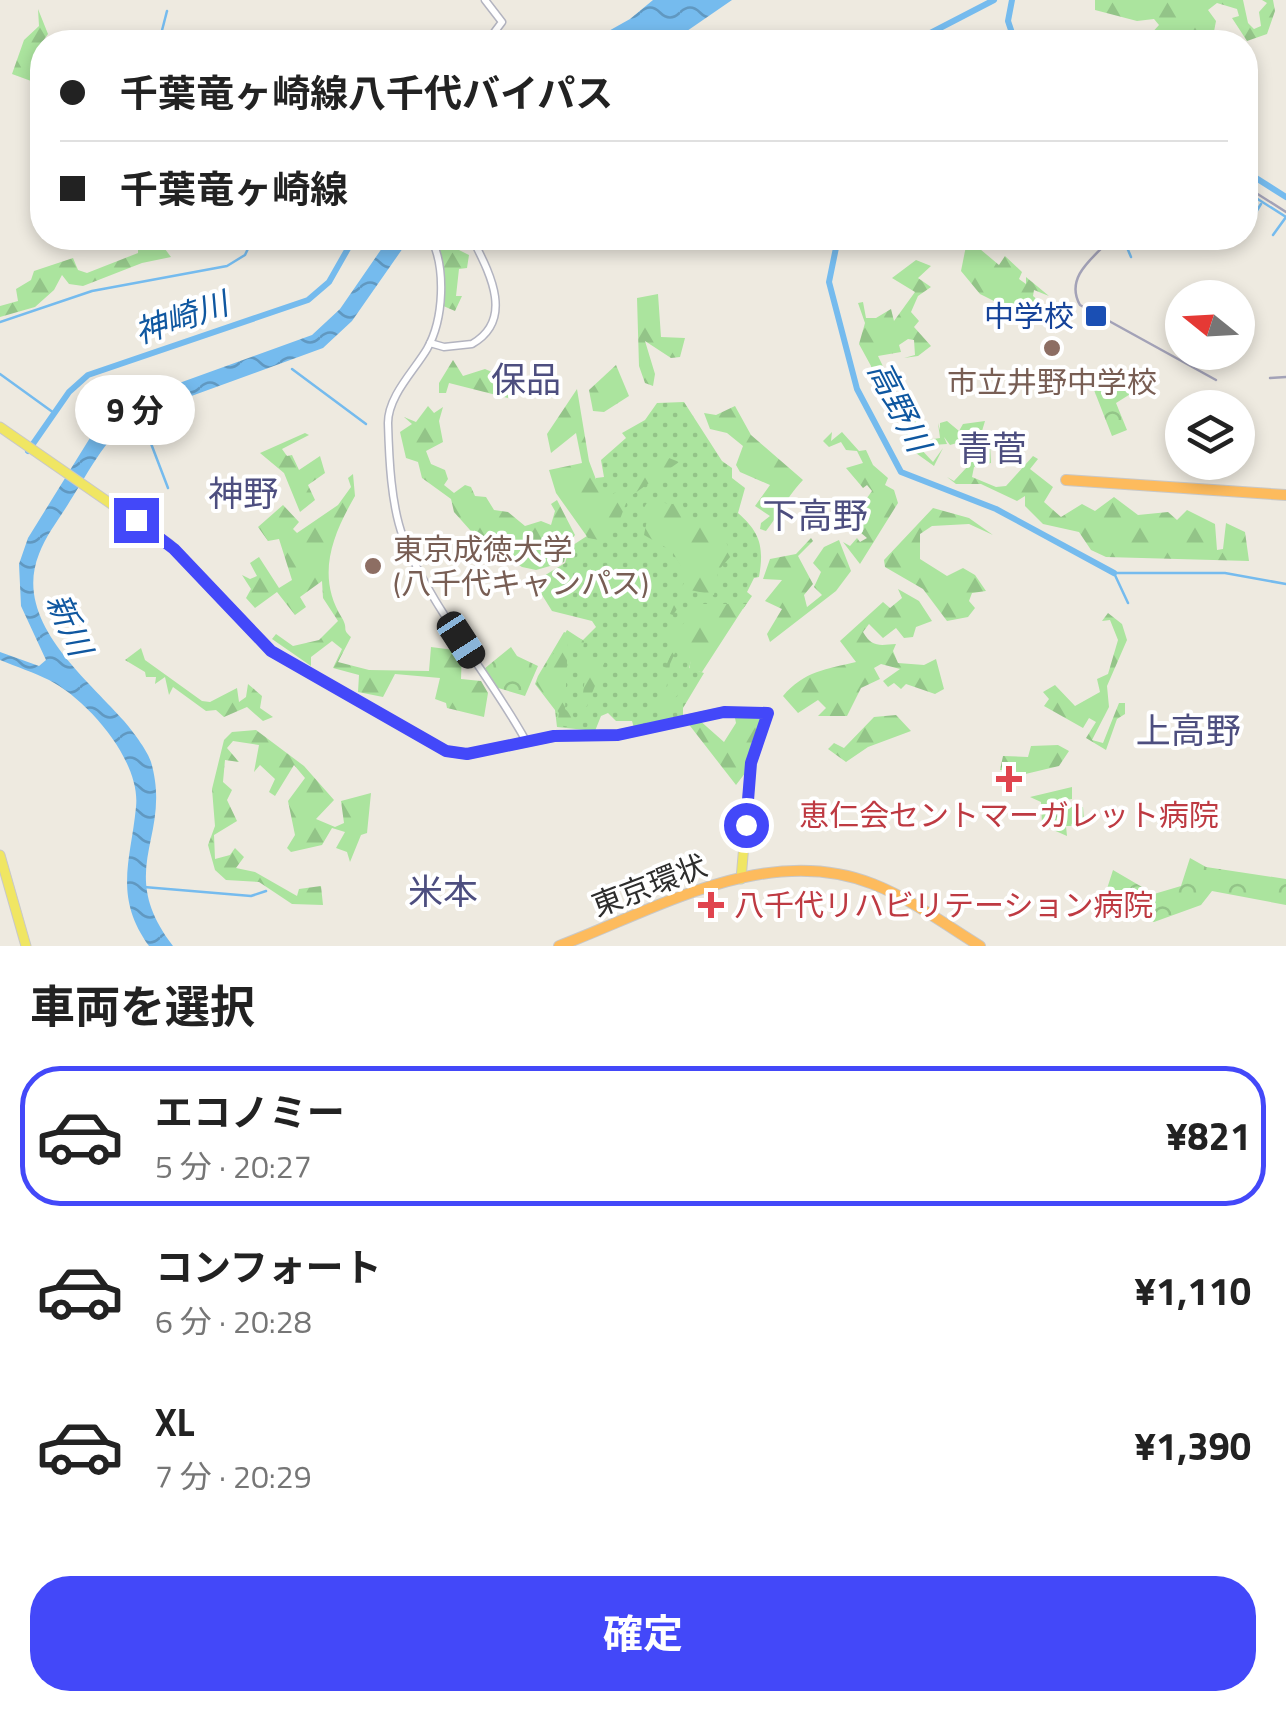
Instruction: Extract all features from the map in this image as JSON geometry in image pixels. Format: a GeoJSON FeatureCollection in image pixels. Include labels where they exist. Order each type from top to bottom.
{"type":"FeatureCollection","features":[{"type":"Feature","properties":{"kind":"highway"},"geometry":{"type":"LineString","coordinates":[[1066,480],[1286,495]]}},
{"type":"Feature","properties":{"kind":"highway","name":"東京環状"},"geometry":{"type":"LineString","coordinates":[[562,946],[741,878],[799,872],[855,880],[892,895],[974,941]]}},
{"type":"Feature","properties":{"kind":"main road"},"geometry":{"type":"LineString","coordinates":[[486,0],[502,22],[496,30]]}},
{"type":"Feature","properties":{"kind":"main road"},"geometry":{"type":"LineString","coordinates":[[433,250],[440,280],[430,343],[389,415],[398,522],[461,640],[526,741]]}},
{"type":"Feature","properties":{"kind":"main road"},"geometry":{"type":"LineString","coordinates":[[430,343],[444,347],[472,344],[493,319],[496,304],[492,277],[478,250]]}},
{"type":"Feature","properties":{"kind":"main road"},"geometry":{"type":"LineString","coordinates":[[0,427],[65,476],[166,542],[251,634],[308,674],[446,751],[467,754],[526,741],[626,734],[724,712],[768,713],[751,763],[741,878]]}},
{"type":"Feature","properties":{"kind":"main road"},"geometry":{"type":"LineString","coordinates":[[0,856],[26,946]]}},
{"type":"Feature","properties":{"kind":"green space"},"geometry":{"type":"Polygon","coordinates":[[[1095,0],[1243,0],[1248,23],[1254,29],[1261,26],[1259,12],[1267,3],[1262,0],[1273,0],[1275,11],[1267,34],[1258,37],[1258,30],[1240,30],[1232,18],[1239,16],[1237,9],[1217,3],[1208,10],[1216,21],[1214,30],[1154,30],[1159,25],[1154,19],[1137,21],[1095,10],[1095,0]]]}},
{"type":"Feature","properties":{"kind":"green space"},"geometry":{"type":"Polygon","coordinates":[[[38,9],[46,30],[35,30],[39,26],[38,9]]]}},
{"type":"Feature","properties":{"kind":"green space"},"geometry":{"type":"Polygon","coordinates":[[[30,34],[30,81],[12,74],[24,40],[30,34]]]}},
{"type":"Feature","properties":{"kind":"green space"},"geometry":{"type":"Polygon","coordinates":[[[166,250],[171,257],[142,263],[83,286],[69,284],[62,275],[54,290],[35,307],[0,317],[0,306],[18,301],[16,289],[31,280],[34,271],[73,258],[78,270],[87,273],[138,253],[166,250]]]}},
{"type":"Feature","properties":{"kind":"green space"},"geometry":{"type":"Polygon","coordinates":[[[439,250],[459,250],[469,255],[467,268],[459,269],[456,296],[462,296],[455,311],[441,305],[439,250]]]}},
{"type":"Feature","properties":{"kind":"green space"},"geometry":{"type":"Polygon","coordinates":[[[965,250],[981,250],[999,265],[1005,256],[1022,272],[1019,279],[1026,284],[1026,277],[1049,296],[1034,290],[1033,296],[1045,306],[1036,324],[1009,303],[1004,306],[980,294],[961,271],[965,250]]]}},
{"type":"Feature","properties":{"kind":"green space"},"geometry":{"type":"Polygon","coordinates":[[[916,260],[931,266],[918,278],[931,287],[918,296],[911,312],[919,321],[914,327],[931,346],[918,356],[904,358],[915,355],[914,340],[908,339],[899,345],[901,352],[878,356],[892,385],[882,394],[889,402],[899,397],[907,418],[916,421],[919,430],[924,429],[927,440],[940,438],[938,423],[940,430],[940,423],[947,421],[959,431],[963,424],[985,421],[979,441],[990,443],[991,463],[974,467],[972,477],[996,487],[1006,486],[1033,456],[1038,459],[1030,469],[1053,487],[1044,502],[1061,517],[1082,504],[1095,511],[1114,497],[1138,515],[1168,512],[1177,520],[1187,510],[1215,524],[1217,550],[1223,549],[1226,523],[1245,532],[1249,561],[1106,557],[1091,550],[1079,532],[1043,524],[1025,506],[1025,496],[1017,501],[981,484],[956,484],[947,477],[954,481],[981,452],[974,438],[950,445],[944,437],[947,444],[918,446],[933,462],[943,448],[934,466],[913,451],[899,416],[873,389],[871,366],[859,344],[865,323],[858,303],[863,302],[866,318],[876,318],[891,309],[894,321],[915,292],[892,278],[916,260]]]}},
{"type":"Feature","properties":{"kind":"green space"},"geometry":{"type":"Polygon","coordinates":[[[658,294],[661,337],[685,338],[680,357],[671,358],[645,341],[655,374],[653,386],[645,383],[639,366],[637,298],[658,294]]]}},
{"type":"Feature","properties":{"kind":"green space"},"geometry":{"type":"Polygon","coordinates":[[[453,360],[463,376],[485,369],[501,376],[498,380],[503,383],[510,378],[508,398],[449,383],[446,393],[439,393],[439,383],[453,360]]]}},
{"type":"Feature","properties":{"kind":"green space"},"geometry":{"type":"Polygon","coordinates":[[[616,365],[629,396],[604,412],[593,411],[589,390],[616,365]]]}},
{"type":"Feature","properties":{"kind":"green space"},"geometry":{"type":"Polygon","coordinates":[[[1131,372],[1140,388],[1116,403],[1127,430],[1112,436],[1094,390],[1131,372]]]}},
{"type":"Feature","properties":{"kind":"green space"},"geometry":{"type":"Polygon","coordinates":[[[577,389],[589,461],[603,498],[631,486],[669,458],[679,462],[628,498],[617,527],[605,541],[588,538],[556,493],[549,470],[582,463],[576,433],[551,453],[547,434],[577,389]]]}},
{"type":"Feature","properties":{"kind":"green space"},"geometry":{"type":"Polygon","coordinates":[[[684,402],[722,461],[732,468],[732,478],[745,488],[738,513],[752,527],[761,549],[759,577],[754,578],[747,592],[752,596],[743,609],[727,607],[695,648],[689,668],[704,673],[683,708],[683,719],[634,728],[632,721],[616,721],[608,713],[601,716],[595,731],[557,727],[555,710],[535,684],[538,676],[564,632],[583,640],[596,627],[592,621],[552,611],[534,582],[565,563],[570,547],[590,534],[596,478],[604,477],[601,460],[626,438],[622,433],[645,420],[657,403],[684,402]]]}},
{"type":"Feature","properties":{"kind":"green space"},"geometry":{"type":"Polygon","coordinates":[[[428,406],[434,413],[443,407],[439,421],[443,442],[426,451],[431,464],[445,470],[448,479],[444,485],[454,493],[465,485],[471,487],[475,496],[486,497],[494,510],[508,512],[525,526],[541,521],[551,525],[555,511],[551,504],[557,500],[575,535],[563,549],[567,549],[564,562],[536,570],[522,567],[478,539],[454,512],[451,499],[422,478],[418,462],[406,458],[400,432],[412,424],[404,417],[416,422],[428,406]]]}},
{"type":"Feature","properties":{"kind":"green space"},"geometry":{"type":"Polygon","coordinates":[[[735,406],[751,435],[803,480],[766,531],[760,529],[761,523],[770,516],[755,506],[770,485],[740,472],[736,465],[743,446],[727,433],[710,429],[704,413],[716,415],[735,406]]]}},
{"type":"Feature","properties":{"kind":"green space"},"geometry":{"type":"Polygon","coordinates":[[[832,432],[831,441],[842,432],[859,451],[866,450],[873,465],[888,478],[885,485],[894,490],[898,503],[860,564],[843,542],[850,546],[857,538],[860,542],[867,538],[854,527],[870,515],[862,505],[872,491],[867,485],[863,488],[846,468],[863,463],[857,451],[846,450],[841,442],[829,447],[823,441],[832,432]]]}},
{"type":"Feature","properties":{"kind":"green space"},"geometry":{"type":"Polygon","coordinates":[[[305,433],[309,435],[282,449],[287,456],[292,455],[299,470],[320,456],[325,473],[308,485],[315,500],[300,512],[284,473],[260,453],[305,433]]]}},
{"type":"Feature","properties":{"kind":"green space"},"geometry":{"type":"Polygon","coordinates":[[[353,474],[355,496],[330,556],[330,587],[351,637],[338,662],[369,670],[429,671],[431,647],[462,651],[461,679],[481,681],[488,693],[484,717],[447,708],[446,703],[435,699],[440,678],[395,674],[383,697],[358,692],[359,675],[333,668],[342,649],[332,641],[311,657],[311,666],[272,639],[276,634],[293,646],[319,640],[338,621],[323,598],[322,581],[300,597],[306,607],[295,615],[277,592],[255,608],[246,598],[251,589],[242,575],[250,579],[257,576],[250,563],[259,557],[279,588],[292,580],[279,539],[268,541],[258,527],[283,505],[299,522],[293,529],[297,533],[338,505],[351,487],[348,478],[353,474]]]}},
{"type":"Feature","properties":{"kind":"green space"},"geometry":{"type":"Polygon","coordinates":[[[680,495],[685,512],[695,521],[703,516],[725,538],[731,556],[718,571],[714,595],[690,590],[673,615],[670,614],[687,576],[672,551],[644,535],[647,520],[642,511],[648,501],[673,504],[680,495]]]}},
{"type":"Feature","properties":{"kind":"green space"},"geometry":{"type":"Polygon","coordinates":[[[933,508],[969,518],[993,535],[969,524],[932,526],[920,534],[920,559],[947,576],[963,568],[975,575],[986,591],[972,593],[969,601],[975,608],[968,617],[947,621],[923,589],[885,567],[884,560],[933,508]]]}},
{"type":"Feature","properties":{"kind":"green space"},"geometry":{"type":"Polygon","coordinates":[[[811,538],[813,541],[798,556],[813,584],[804,595],[807,607],[822,595],[814,587],[821,572],[813,563],[824,547],[839,540],[851,571],[836,591],[770,642],[767,634],[782,609],[765,601],[782,580],[763,579],[770,559],[796,554],[811,538]]]}},
{"type":"Feature","properties":{"kind":"green space"},"geometry":{"type":"Polygon","coordinates":[[[898,589],[919,601],[932,621],[916,627],[913,637],[904,638],[896,628],[883,638],[869,624],[863,632],[873,643],[896,644],[893,651],[898,663],[924,665],[936,659],[944,689],[935,694],[906,684],[901,689],[894,683],[888,687],[883,681],[900,669],[881,664],[874,668],[880,679],[861,688],[847,716],[818,716],[826,708],[818,700],[798,713],[783,696],[808,676],[856,662],[840,641],[883,602],[890,608],[902,598],[898,589]]]}},
{"type":"Feature","properties":{"kind":"green space"},"geometry":{"type":"Polygon","coordinates":[[[699,604],[746,604],[702,672],[689,671],[692,651],[678,646],[670,664],[665,697],[683,688],[663,714],[663,707],[657,706],[660,681],[675,644],[667,631],[679,629],[699,604]]]}},
{"type":"Feature","properties":{"kind":"green space"},"geometry":{"type":"Polygon","coordinates":[[[1108,613],[1122,624],[1127,640],[1107,686],[1109,707],[1092,740],[1103,743],[1119,703],[1125,703],[1125,714],[1117,719],[1106,750],[1086,738],[1096,722],[1089,718],[1083,728],[1044,706],[1049,699],[1043,692],[1055,685],[1075,706],[1100,692],[1097,679],[1108,674],[1118,640],[1110,620],[1102,621],[1108,613]]]}},
{"type":"Feature","properties":{"kind":"green space"},"geometry":{"type":"Polygon","coordinates":[[[567,630],[584,641],[582,656],[599,658],[611,646],[578,728],[557,725],[559,713],[536,684],[567,630]],[[568,637],[565,709],[576,719],[580,716],[585,678],[576,640],[568,637]]]}},
{"type":"Feature","properties":{"kind":"green space"},"geometry":{"type":"Polygon","coordinates":[[[511,647],[517,656],[538,666],[525,696],[495,687],[484,669],[511,647]]]}},
{"type":"Feature","properties":{"kind":"green space"},"geometry":{"type":"Polygon","coordinates":[[[141,648],[145,660],[202,701],[210,702],[237,688],[239,702],[246,697],[248,684],[262,696],[260,708],[273,717],[263,721],[247,707],[224,717],[216,710],[206,711],[173,687],[169,695],[165,677],[155,684],[156,677],[146,677],[145,672],[125,660],[141,648]]]}},
{"type":"Feature","properties":{"kind":"green space"},"geometry":{"type":"Polygon","coordinates":[[[734,713],[763,717],[746,772],[736,785],[687,722],[698,719],[724,742],[736,723],[734,713]]]}},
{"type":"Feature","properties":{"kind":"green space"},"geometry":{"type":"Polygon","coordinates":[[[896,715],[911,731],[868,747],[846,762],[828,749],[834,743],[844,748],[874,717],[896,715]]]}},
{"type":"Feature","properties":{"kind":"green space"},"geometry":{"type":"Polygon","coordinates":[[[256,730],[304,766],[334,800],[316,819],[335,827],[344,823],[341,801],[371,793],[367,833],[361,835],[350,862],[347,852],[336,848],[345,832],[332,828],[322,845],[291,852],[287,848],[295,835],[288,801],[305,778],[294,765],[275,796],[269,792],[275,779],[260,765],[254,772],[259,745],[233,741],[227,748],[239,762],[225,760],[223,782],[232,790],[227,800],[237,821],[214,835],[215,859],[230,855],[235,848],[244,857],[236,868],[255,872],[297,896],[299,889],[321,886],[323,905],[292,904],[259,882],[226,880],[215,870],[208,845],[215,826],[212,789],[224,740],[232,732],[256,730]]]}},
{"type":"Feature","properties":{"kind":"green space"},"geometry":{"type":"Polygon","coordinates":[[[1058,745],[1069,751],[1059,766],[1017,776],[1015,769],[1000,770],[1003,756],[1028,757],[1031,746],[1058,745]]]}},
{"type":"Feature","properties":{"kind":"green space"},"geometry":{"type":"Polygon","coordinates":[[[1072,787],[1072,799],[1064,800],[1065,807],[1083,807],[1084,819],[1079,818],[1078,826],[1066,826],[1067,836],[1042,825],[1041,802],[1030,797],[1072,787]]]}},
{"type":"Feature","properties":{"kind":"green space"},"geometry":{"type":"Polygon","coordinates":[[[1190,858],[1206,867],[1286,879],[1286,905],[1212,891],[1201,905],[1154,922],[1105,895],[1113,870],[1154,894],[1181,886],[1190,858]]]}},
{"type":"Feature","properties":{"kind":"water"},"geometry":{"type":"Polygon","coordinates":[[[653,0],[732,0],[688,30],[610,30],[653,0]]]}},
{"type":"Feature","properties":{"kind":"water"},"geometry":{"type":"Polygon","coordinates":[[[381,250],[402,250],[352,321],[323,348],[142,414],[119,431],[93,464],[39,554],[33,579],[44,625],[74,667],[132,731],[151,762],[156,789],[146,874],[148,895],[156,919],[173,946],[149,946],[131,911],[128,894],[128,861],[136,807],[135,789],[121,752],[95,717],[64,689],[0,660],[0,652],[39,666],[46,660],[21,606],[19,564],[28,538],[93,433],[115,410],[135,399],[312,335],[340,309],[381,250]]]}},
{"type":"Feature","properties":{"kind":"waterway"},"geometry":{"type":"LineString","coordinates":[[936,30],[994,0]]}},
{"type":"Feature","properties":{"kind":"waterway"},"geometry":{"type":"LineString","coordinates":[[1011,30],[1008,21],[1012,0]]}},
{"type":"Feature","properties":{"kind":"waterway"},"geometry":{"type":"LineString","coordinates":[[162,30],[167,11]]}},
{"type":"Feature","properties":{"kind":"waterway"},"geometry":{"type":"LineString","coordinates":[[1258,179],[1286,197]]}},
{"type":"Feature","properties":{"kind":"waterway"},"geometry":{"type":"LineString","coordinates":[[1258,199],[1286,217]]}},
{"type":"Feature","properties":{"kind":"waterway"},"geometry":{"type":"LineString","coordinates":[[1258,209],[1261,204]]}},
{"type":"Feature","properties":{"kind":"waterway"},"geometry":{"type":"LineString","coordinates":[[1273,235],[1286,217]]}},
{"type":"Feature","properties":{"kind":"waterway"},"geometry":{"type":"LineString","coordinates":[[0,322],[92,291],[227,266],[247,250]]}},
{"type":"Feature","properties":{"kind":"waterway","name":"神崎川"},"geometry":{"type":"LineString","coordinates":[[28,451],[69,392],[88,375],[308,300],[329,282],[347,250]]}},
{"type":"Feature","properties":{"kind":"waterway","name":"高野川"},"geometry":{"type":"LineString","coordinates":[[836,250],[829,282],[857,389],[901,472],[996,509],[1114,573]]}},
{"type":"Feature","properties":{"kind":"waterway"},"geometry":{"type":"LineString","coordinates":[[1128,250],[1131,257]]}},
{"type":"Feature","properties":{"kind":"waterway"},"geometry":{"type":"LineString","coordinates":[[292,369],[366,424]]}},
{"type":"Feature","properties":{"kind":"waterway"},"geometry":{"type":"LineString","coordinates":[[0,374],[54,413]]}},
{"type":"Feature","properties":{"kind":"waterway"},"geometry":{"type":"LineString","coordinates":[[142,420],[168,488]]}},
{"type":"Feature","properties":{"kind":"waterway"},"geometry":{"type":"LineString","coordinates":[[1128,603],[1114,573],[1225,573],[1286,584]]}},
{"type":"Feature","properties":{"kind":"waterway"},"geometry":{"type":"LineString","coordinates":[[144,887],[251,896],[266,891]]}},
{"type":"Feature","properties":{"kind":"tram line"},"geometry":{"type":"LineString","coordinates":[[1258,194],[1286,212]]}},
{"type":"Feature","properties":{"kind":"tram line"},"geometry":{"type":"LineString","coordinates":[[1100,250],[1078,277],[1076,295],[1080,305],[1216,380]]}},
{"type":"Feature","properties":{"kind":"tram line"},"geometry":{"type":"LineString","coordinates":[[1270,378],[1286,377]]}},
{"type":"Feature","properties":{"kind":"place","name":"中学校"},"geometry":{"type":"Point","coordinates":[1096,316]}},
{"type":"Feature","properties":{"kind":"place","name":"市立井野中学校"},"geometry":{"type":"Point","coordinates":[1052,348]}},
{"type":"Feature","properties":{"kind":"place","name":"東京成徳大学 (八千代キャンパス)"},"geometry":{"type":"Point","coordinates":[373,566]}},
{"type":"Feature","properties":{"kind":"place","name":"恵仁会セントマーガレット病院"},"geometry":{"type":"Point","coordinates":[1009,779]}},
{"type":"Feature","properties":{"kind":"place","name":"八千代リハビリテーション病院"},"geometry":{"type":"Point","coordinates":[711,905]}},
{"type":"Feature","properties":{"kind":"district","name":"保品"},"geometry":{"type":"Point","coordinates":[526,379]}},
{"type":"Feature","properties":{"kind":"district","name":"青菅"},"geometry":{"type":"Point","coordinates":[992,448]}},
{"type":"Feature","properties":{"kind":"district","name":"神野"},"geometry":{"type":"Point","coordinates":[243,493]}},
{"type":"Feature","properties":{"kind":"district","name":"下高野"},"geometry":{"type":"Point","coordinates":[815,515]}},
{"type":"Feature","properties":{"kind":"district","name":"上高野"},"geometry":{"type":"Point","coordinates":[1188,730]}},
{"type":"Feature","properties":{"kind":"district","name":"米本"},"geometry":{"type":"Point","coordinates":[443,891]}},
{"type":"Feature","properties":{"kind":"route"},"geometry":{"type":"LineString","coordinates":[[136,520],[174,549],[239,622],[271,651],[446,751],[467,754],[554,736],[618,735],[724,712],[768,713],[751,763],[746,825]]}},
{"type":"Feature","properties":{"kind":"water label","name":"新川"},"geometry":{"type":"Point","coordinates":[70,624]}}]}
